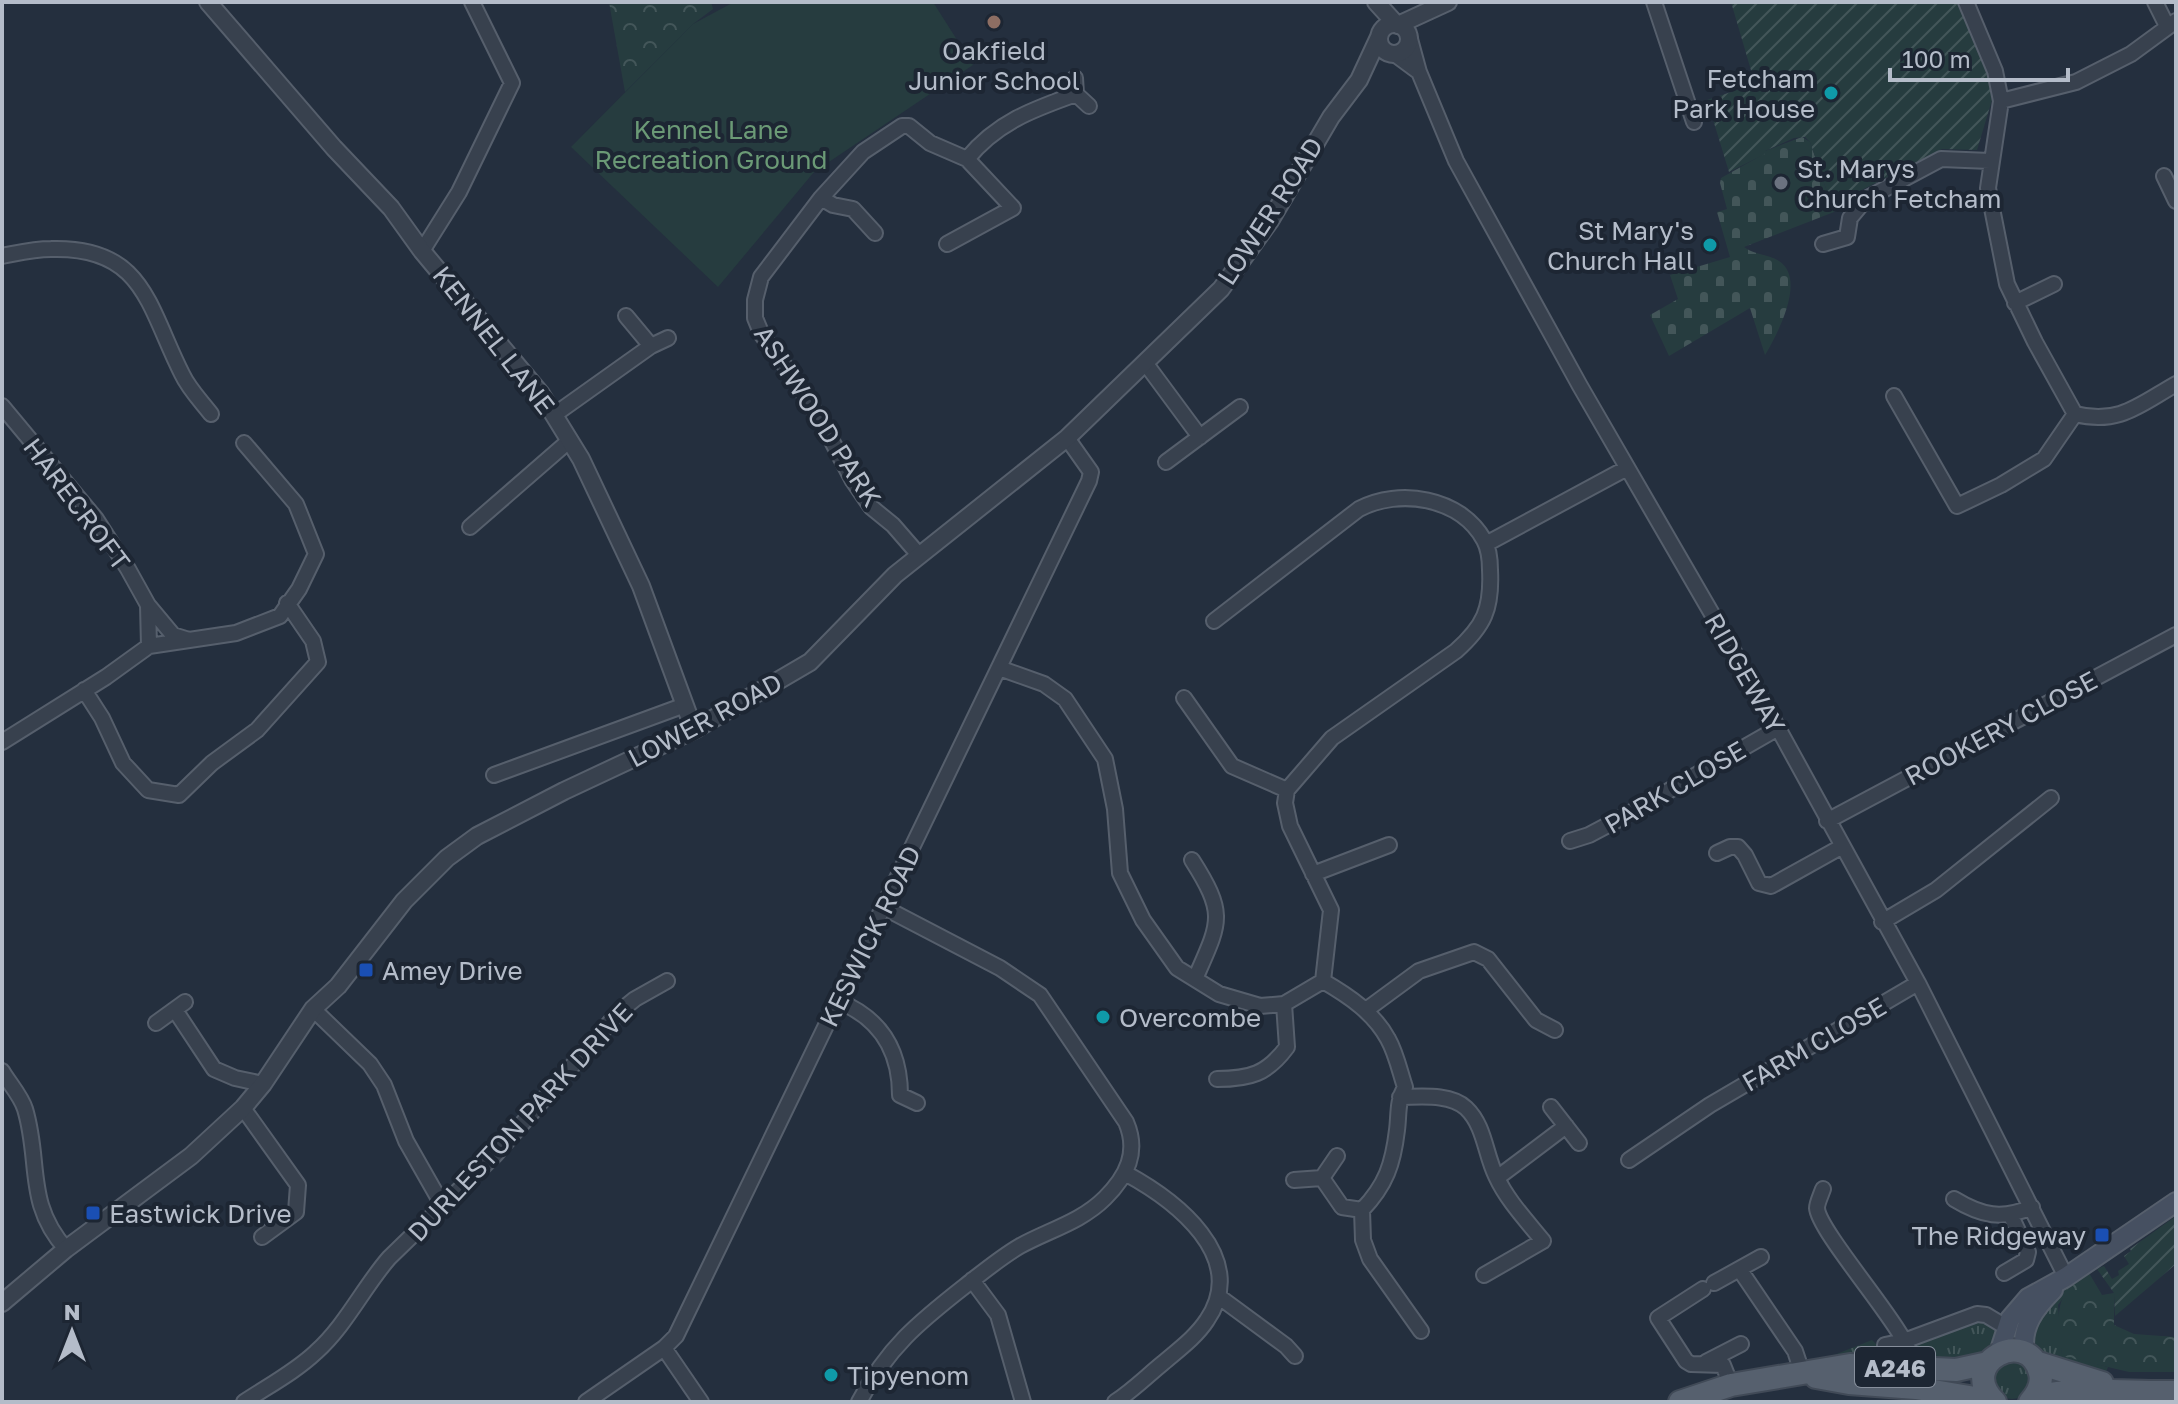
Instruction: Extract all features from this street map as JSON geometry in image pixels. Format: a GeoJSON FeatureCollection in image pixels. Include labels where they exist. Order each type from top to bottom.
{"type":"FeatureCollection","features":[{"type":"Feature","properties":{"kind":"main road"},"geometry":{"type":"LineString","coordinates":[[1994,1401],[1983,1383],[2015,1311],[2033,1294],[2066,1277],[2176,1202]]}},
{"type":"Feature","properties":{"kind":"main road"},"geometry":{"type":"LineString","coordinates":[[2032,1400],[2041,1380],[2024,1335],[2032,1313],[2066,1277]]}},
{"type":"Feature","properties":{"kind":"main road"},"geometry":{"type":"LineString","coordinates":[[1994,1358],[2016,1351],[2116,1389]]}},
{"type":"Feature","properties":{"kind":"main road","name":"A246"},"geometry":{"type":"LineString","coordinates":[[1680,1402],[1731,1385],[1850,1365],[1956,1370],[1994,1358]]}},
{"type":"Feature","properties":{"kind":"main road","name":"A246"},"geometry":{"type":"LineString","coordinates":[[1803,1375],[1994,1401]]}},
{"type":"Feature","properties":{"kind":"main road"},"geometry":{"type":"LineString","coordinates":[[2032,1400],[2062,1391],[2116,1389],[2176,1392]]}},
{"type":"Feature","properties":{"kind":"street","name":"KENNEL LANE"},"geometry":{"type":"LineString","coordinates":[[208,2],[334,148],[391,208],[422,251],[541,394],[570,440],[641,586],[694,730]]}},
{"type":"Feature","properties":{"kind":"street"},"geometry":{"type":"LineString","coordinates":[[422,251],[459,192],[512,83],[472,2]]}},
{"type":"Feature","properties":{"kind":"street","name":"LOWER ROAD"},"geometry":{"type":"LineString","coordinates":[[2,1303],[66,1249],[191,1156],[243,1108],[263,1084],[313,1009],[338,986],[421,882],[456,851],[477,836],[564,791],[694,730],[810,662],[875,594],[919,555],[1067,438],[1221,289],[1270,221],[1331,117],[1396,32],[1429,10],[1448,2]]}},
{"type":"Feature","properties":{"kind":"street"},"geometry":{"type":"LineString","coordinates":[[1654,2],[1694,122]]}},
{"type":"Feature","properties":{"kind":"street"},"geometry":{"type":"LineString","coordinates":[[1966,2],[1995,71],[2001,101],[1988,188],[2007,284],[2075,414],[2097,419],[2119,415],[2176,384]]}},
{"type":"Feature","properties":{"kind":"street"},"geometry":{"type":"LineString","coordinates":[[2001,101],[2076,82],[2131,54],[2172,24],[2155,2]]}},
{"type":"Feature","properties":{"kind":"street"},"geometry":{"type":"LineString","coordinates":[[1378,4],[1396,32],[1381,47],[1419,72]]}},
{"type":"Feature","properties":{"kind":"street","name":"LOWER ROAD"},"geometry":{"type":"LineString","coordinates":[[1359,80],[1378,63],[1407,48],[1396,32]]}},
{"type":"Feature","properties":{"kind":"street","name":"RIDGEWAY"},"geometry":{"type":"LineString","coordinates":[[1396,32],[1419,72],[1456,161],[1627,468],[1778,728],[1918,983],[2066,1277]]}},
{"type":"Feature","properties":{"kind":"street"},"geometry":{"type":"LineString","coordinates":[[1075,78],[1076,94],[1089,106]]}},
{"type":"Feature","properties":{"kind":"street"},"geometry":{"type":"LineString","coordinates":[[967,159],[979,144],[1007,122],[1076,94]]}},
{"type":"Feature","properties":{"kind":"street","name":"ASHWOOD PARK"},"geometry":{"type":"LineString","coordinates":[[919,555],[893,525],[871,507],[853,481],[824,426],[762,335],[755,318],[755,300],[761,277],[821,198],[863,152],[902,126],[909,126],[930,143],[967,159],[1013,208],[947,244]]}},
{"type":"Feature","properties":{"kind":"street"},"geometry":{"type":"LineString","coordinates":[[1823,244],[1847,237],[1850,218],[1866,199],[1941,159],[1990,161]]}},
{"type":"Feature","properties":{"kind":"street"},"geometry":{"type":"LineString","coordinates":[[2164,176],[2176,201]]}},
{"type":"Feature","properties":{"kind":"street"},"geometry":{"type":"LineString","coordinates":[[821,198],[833,205],[853,209],[875,233]]}},
{"type":"Feature","properties":{"kind":"street"},"geometry":{"type":"LineString","coordinates":[[2,256],[29,250],[62,249],[93,252],[111,258],[124,267],[144,292],[183,376],[211,414]]}},
{"type":"Feature","properties":{"kind":"street"},"geometry":{"type":"LineString","coordinates":[[2015,303],[2054,284]]}},
{"type":"Feature","properties":{"kind":"street"},"geometry":{"type":"LineString","coordinates":[[626,316],[651,346]]}},
{"type":"Feature","properties":{"kind":"street"},"geometry":{"type":"LineString","coordinates":[[554,415],[651,346],[668,338]]}},
{"type":"Feature","properties":{"kind":"street"},"geometry":{"type":"LineString","coordinates":[[1146,364],[1200,437]]}},
{"type":"Feature","properties":{"kind":"street"},"geometry":{"type":"LineString","coordinates":[[1894,396],[1957,506],[2001,485],[2044,459],[2075,414]]}},
{"type":"Feature","properties":{"kind":"street","name":"HARECROFT"},"geometry":{"type":"LineString","coordinates":[[2,406],[96,519],[148,605],[173,635],[191,641]]}},
{"type":"Feature","properties":{"kind":"street"},"geometry":{"type":"LineString","coordinates":[[1166,462],[1240,407]]}},
{"type":"Feature","properties":{"kind":"street","name":"KESWICK ROAD"},"geometry":{"type":"LineString","coordinates":[[586,1402],[664,1348],[676,1336],[1091,476],[1067,438]]}},
{"type":"Feature","properties":{"kind":"street"},"geometry":{"type":"LineString","coordinates":[[470,527],[570,440]]}},
{"type":"Feature","properties":{"kind":"street"},"geometry":{"type":"LineString","coordinates":[[2,742],[149,646],[236,633],[280,616],[299,589],[316,554],[296,504],[244,443]]}},
{"type":"Feature","properties":{"kind":"street"},"geometry":{"type":"LineString","coordinates":[[1486,544],[1627,468]]}},
{"type":"Feature","properties":{"kind":"street"},"geometry":{"type":"LineString","coordinates":[[1214,621],[1359,509],[1377,499],[1414,498],[1452,510],[1468,521],[1486,544],[1490,563],[1489,602],[1481,626],[1473,636],[1332,738],[1287,790],[1285,803],[1290,826],[1331,910],[1323,981]]}},
{"type":"Feature","properties":{"kind":"street"},"geometry":{"type":"LineString","coordinates":[[84,690],[102,718],[123,763],[148,790],[179,795],[212,763],[257,730],[318,662],[313,641],[287,603]]}},
{"type":"Feature","properties":{"kind":"street","name":"HARECROFT"},"geometry":{"type":"LineString","coordinates":[[148,605],[149,646]]}},
{"type":"Feature","properties":{"kind":"street","name":"ROOKERY CLOSE"},"geometry":{"type":"LineString","coordinates":[[1827,821],[2176,635]]}},
{"type":"Feature","properties":{"kind":"street"},"geometry":{"type":"LineString","coordinates":[[999,668],[1044,684],[1065,699],[1105,759],[1115,809],[1120,873],[1151,932],[1177,968],[1219,994],[1260,1006],[1284,1004],[1323,981]]}},
{"type":"Feature","properties":{"kind":"street"},"geometry":{"type":"LineString","coordinates":[[1184,698],[1232,766],[1287,790]]}},
{"type":"Feature","properties":{"kind":"street"},"geometry":{"type":"LineString","coordinates":[[494,775],[685,705]]}},
{"type":"Feature","properties":{"kind":"street","name":"PARK CLOSE"},"geometry":{"type":"LineString","coordinates":[[1570,841],[1623,817],[1778,728]]}},
{"type":"Feature","properties":{"kind":"street"},"geometry":{"type":"LineString","coordinates":[[1882,922],[1936,890],[2051,798]]}},
{"type":"Feature","properties":{"kind":"street"},"geometry":{"type":"LineString","coordinates":[[1313,874],[1389,845]]}},
{"type":"Feature","properties":{"kind":"street"},"geometry":{"type":"LineString","coordinates":[[1717,853],[1738,847],[1759,883],[1771,886],[1841,847]]}},
{"type":"Feature","properties":{"kind":"street"},"geometry":{"type":"LineString","coordinates":[[1192,860],[1215,901],[1216,918],[1214,936],[1195,979]]}},
{"type":"Feature","properties":{"kind":"street"},"geometry":{"type":"LineString","coordinates":[[859,1402],[886,1358],[911,1329],[1022,1245],[1083,1216],[1106,1197],[1125,1173],[1132,1151],[1131,1132],[1092,1084],[1040,995],[1000,968],[883,907]]}},
{"type":"Feature","properties":{"kind":"street"},"geometry":{"type":"LineString","coordinates":[[1366,1010],[1419,971],[1474,952],[1488,959],[1536,1020],[1555,1030]]}},
{"type":"Feature","properties":{"kind":"street","name":"DURLESTON PARK DRIVE"},"geometry":{"type":"LineString","coordinates":[[244,1402],[316,1352],[353,1309],[382,1266],[524,1124],[619,1012],[667,981]]}},
{"type":"Feature","properties":{"kind":"street"},"geometry":{"type":"LineString","coordinates":[[1323,981],[1366,1010],[1388,1039],[1405,1087],[1400,1097],[1388,1176],[1375,1197],[1362,1210],[1363,1240],[1370,1259],[1421,1331]]}},
{"type":"Feature","properties":{"kind":"street","name":"FARM CLOSE"},"geometry":{"type":"LineString","coordinates":[[1629,1160],[1710,1105],[1918,983]]}},
{"type":"Feature","properties":{"kind":"street"},"geometry":{"type":"LineString","coordinates":[[838,1001],[865,1014],[888,1042],[898,1066],[900,1101],[917,1103]]}},
{"type":"Feature","properties":{"kind":"street"},"geometry":{"type":"LineString","coordinates":[[1217,1079],[1239,1079],[1273,1065],[1287,1047],[1284,1004]]}},
{"type":"Feature","properties":{"kind":"street"},"geometry":{"type":"LineString","coordinates":[[156,1023],[180,1006],[214,1069],[235,1078],[263,1084]]}},
{"type":"Feature","properties":{"kind":"street"},"geometry":{"type":"LineString","coordinates":[[313,1009],[370,1064],[384,1085],[406,1141],[443,1206]]}},
{"type":"Feature","properties":{"kind":"street"},"geometry":{"type":"LineString","coordinates":[[3,1074],[24,1106],[34,1155],[38,1202],[51,1232],[66,1249]]}},
{"type":"Feature","properties":{"kind":"street"},"geometry":{"type":"LineString","coordinates":[[1400,1097],[1436,1098],[1466,1108],[1483,1134],[1488,1161],[1497,1178],[1543,1241],[1484,1275]]}},
{"type":"Feature","properties":{"kind":"street"},"geometry":{"type":"LineString","coordinates":[[1551,1107],[1579,1143]]}},
{"type":"Feature","properties":{"kind":"street"},"geometry":{"type":"LineString","coordinates":[[243,1108],[298,1185],[296,1212],[262,1237]]}},
{"type":"Feature","properties":{"kind":"street"},"geometry":{"type":"LineString","coordinates":[[1497,1178],[1566,1126]]}},
{"type":"Feature","properties":{"kind":"street"},"geometry":{"type":"LineString","coordinates":[[1322,1178],[1337,1156]]}},
{"type":"Feature","properties":{"kind":"street"},"geometry":{"type":"LineString","coordinates":[[1115,1402],[1201,1329],[1218,1296],[1220,1277],[1208,1244],[1196,1227],[1168,1198],[1125,1173]]}},
{"type":"Feature","properties":{"kind":"street"},"geometry":{"type":"LineString","coordinates":[[1322,1178],[1342,1207],[1362,1210]]}},
{"type":"Feature","properties":{"kind":"street"},"geometry":{"type":"LineString","coordinates":[[1294,1180],[1322,1178]]}},
{"type":"Feature","properties":{"kind":"street"},"geometry":{"type":"LineString","coordinates":[[1823,1189],[1817,1208],[1825,1227],[1868,1285],[1923,1369]]}},
{"type":"Feature","properties":{"kind":"street"},"geometry":{"type":"LineString","coordinates":[[1954,1199],[1982,1213],[2011,1216],[2032,1207]]}},
{"type":"Feature","properties":{"kind":"street"},"geometry":{"type":"LineString","coordinates":[[2004,1273],[2026,1260],[2028,1252],[2011,1216]]}},
{"type":"Feature","properties":{"kind":"street"},"geometry":{"type":"LineString","coordinates":[[1731,1385],[1723,1365],[1686,1361],[1658,1318],[1761,1257]]}},
{"type":"Feature","properties":{"kind":"street"},"geometry":{"type":"LineString","coordinates":[[1740,1270],[1795,1351],[1803,1375]]}},
{"type":"Feature","properties":{"kind":"street"},"geometry":{"type":"LineString","coordinates":[[972,1280],[998,1315],[1023,1402]]}},
{"type":"Feature","properties":{"kind":"street"},"geometry":{"type":"LineString","coordinates":[[1218,1296],[1295,1356]]}},
{"type":"Feature","properties":{"kind":"street"},"geometry":{"type":"LineString","coordinates":[[1885,1345],[1977,1314],[1986,1315],[2006,1327]]}},
{"type":"Feature","properties":{"kind":"street"},"geometry":{"type":"LineString","coordinates":[[1702,1364],[1741,1344]]}},
{"type":"Feature","properties":{"kind":"street"},"geometry":{"type":"LineString","coordinates":[[664,1348],[701,1402]]}},
{"type":"Feature","properties":{"kind":"green space"},"geometry":{"type":"Polygon","coordinates":[[[609,2],[711,2],[713,9],[693,24],[625,92],[609,2]]]}},
{"type":"Feature","properties":{"kind":"green space","name":"Kennel Lane Recreation Ground"},"geometry":{"type":"Polygon","coordinates":[[[734,2],[933,2],[973,65],[814,172],[718,287],[571,147],[693,24],[734,2]]]}},
{"type":"Feature","properties":{"kind":"green space"},"geometry":{"type":"Polygon","coordinates":[[[1731,2],[1959,2],[1987,67],[1992,100],[1977,150],[1942,149],[1850,196],[1834,212],[1810,142],[1805,137],[1794,138],[1765,151],[1765,154],[1729,172],[1707,100],[1755,84],[1731,2]]]}},
{"type":"Feature","properties":{"kind":"green space"},"geometry":{"type":"Polygon","coordinates":[[[1802,137],[1810,142],[1834,212],[1744,247],[1779,261],[1787,269],[1790,280],[1787,307],[1765,355],[1750,308],[1669,356],[1650,315],[1678,299],[1670,275],[1730,257],[1717,212],[1727,209],[1721,178],[1765,151],[1802,137]]]}},
{"type":"Feature","properties":{"kind":"green space"},"geometry":{"type":"Polygon","coordinates":[[[2176,1216],[2176,1264],[2115,1316],[2114,1293],[2097,1269],[2104,1266],[2112,1279],[2119,1275],[2118,1271],[2129,1264],[2124,1256],[2130,1249],[2176,1216]]]}},
{"type":"Feature","properties":{"kind":"green space"},"geometry":{"type":"Polygon","coordinates":[[[2089,1273],[2102,1295],[2114,1293],[2114,1325],[2134,1334],[2176,1337],[2176,1372],[2129,1372],[2062,1356],[2059,1319],[2063,1298],[2077,1280],[2089,1273]]]}},
{"type":"Feature","properties":{"kind":"green space"},"geometry":{"type":"Polygon","coordinates":[[[2076,1279],[2058,1305],[2062,1355],[2108,1367],[2106,1372],[2042,1356],[2035,1346],[2035,1324],[2041,1314],[2076,1279]]]}},
{"type":"Feature","properties":{"kind":"green space"},"geometry":{"type":"Polygon","coordinates":[[[1980,1320],[1998,1327],[2000,1337],[1983,1357],[1930,1360],[1917,1351],[1917,1342],[1980,1320]]]}},
{"type":"Feature","properties":{"kind":"green space"},"geometry":{"type":"Polygon","coordinates":[[[1872,1340],[1881,1349],[1897,1350],[1911,1360],[1829,1357],[1872,1340]]]}},
{"type":"Feature","properties":{"kind":"green space"},"geometry":{"type":"Polygon","coordinates":[[[2012,1361],[2025,1367],[2031,1380],[2025,1393],[2012,1399],[1999,1393],[1993,1380],[1999,1367],[2012,1361]]]}},
{"type":"Feature","properties":{"kind":"place","name":"Oakfield Junior School"},"geometry":{"type":"Point","coordinates":[994,22]}},
{"type":"Feature","properties":{"kind":"place","name":"Fetcham Park House"},"geometry":{"type":"Point","coordinates":[1831,93]}},
{"type":"Feature","properties":{"kind":"place","name":"St. Marys Church Fetcham"},"geometry":{"type":"Point","coordinates":[1781,183]}},
{"type":"Feature","properties":{"kind":"place","name":"St Mary's Church Hall"},"geometry":{"type":"Point","coordinates":[1710,245]}},
{"type":"Feature","properties":{"kind":"place","name":"Amey Drive"},"geometry":{"type":"Point","coordinates":[366,970]}},
{"type":"Feature","properties":{"kind":"place","name":"Overcombe"},"geometry":{"type":"Point","coordinates":[1103,1017]}},
{"type":"Feature","properties":{"kind":"place","name":"Eastwick Drive"},"geometry":{"type":"Point","coordinates":[93,1213]}},
{"type":"Feature","properties":{"kind":"place","name":"The Ridgeway"},"geometry":{"type":"Point","coordinates":[2102,1235]}},
{"type":"Feature","properties":{"kind":"place","name":"Tipyenom"},"geometry":{"type":"Point","coordinates":[831,1375]}}]}
